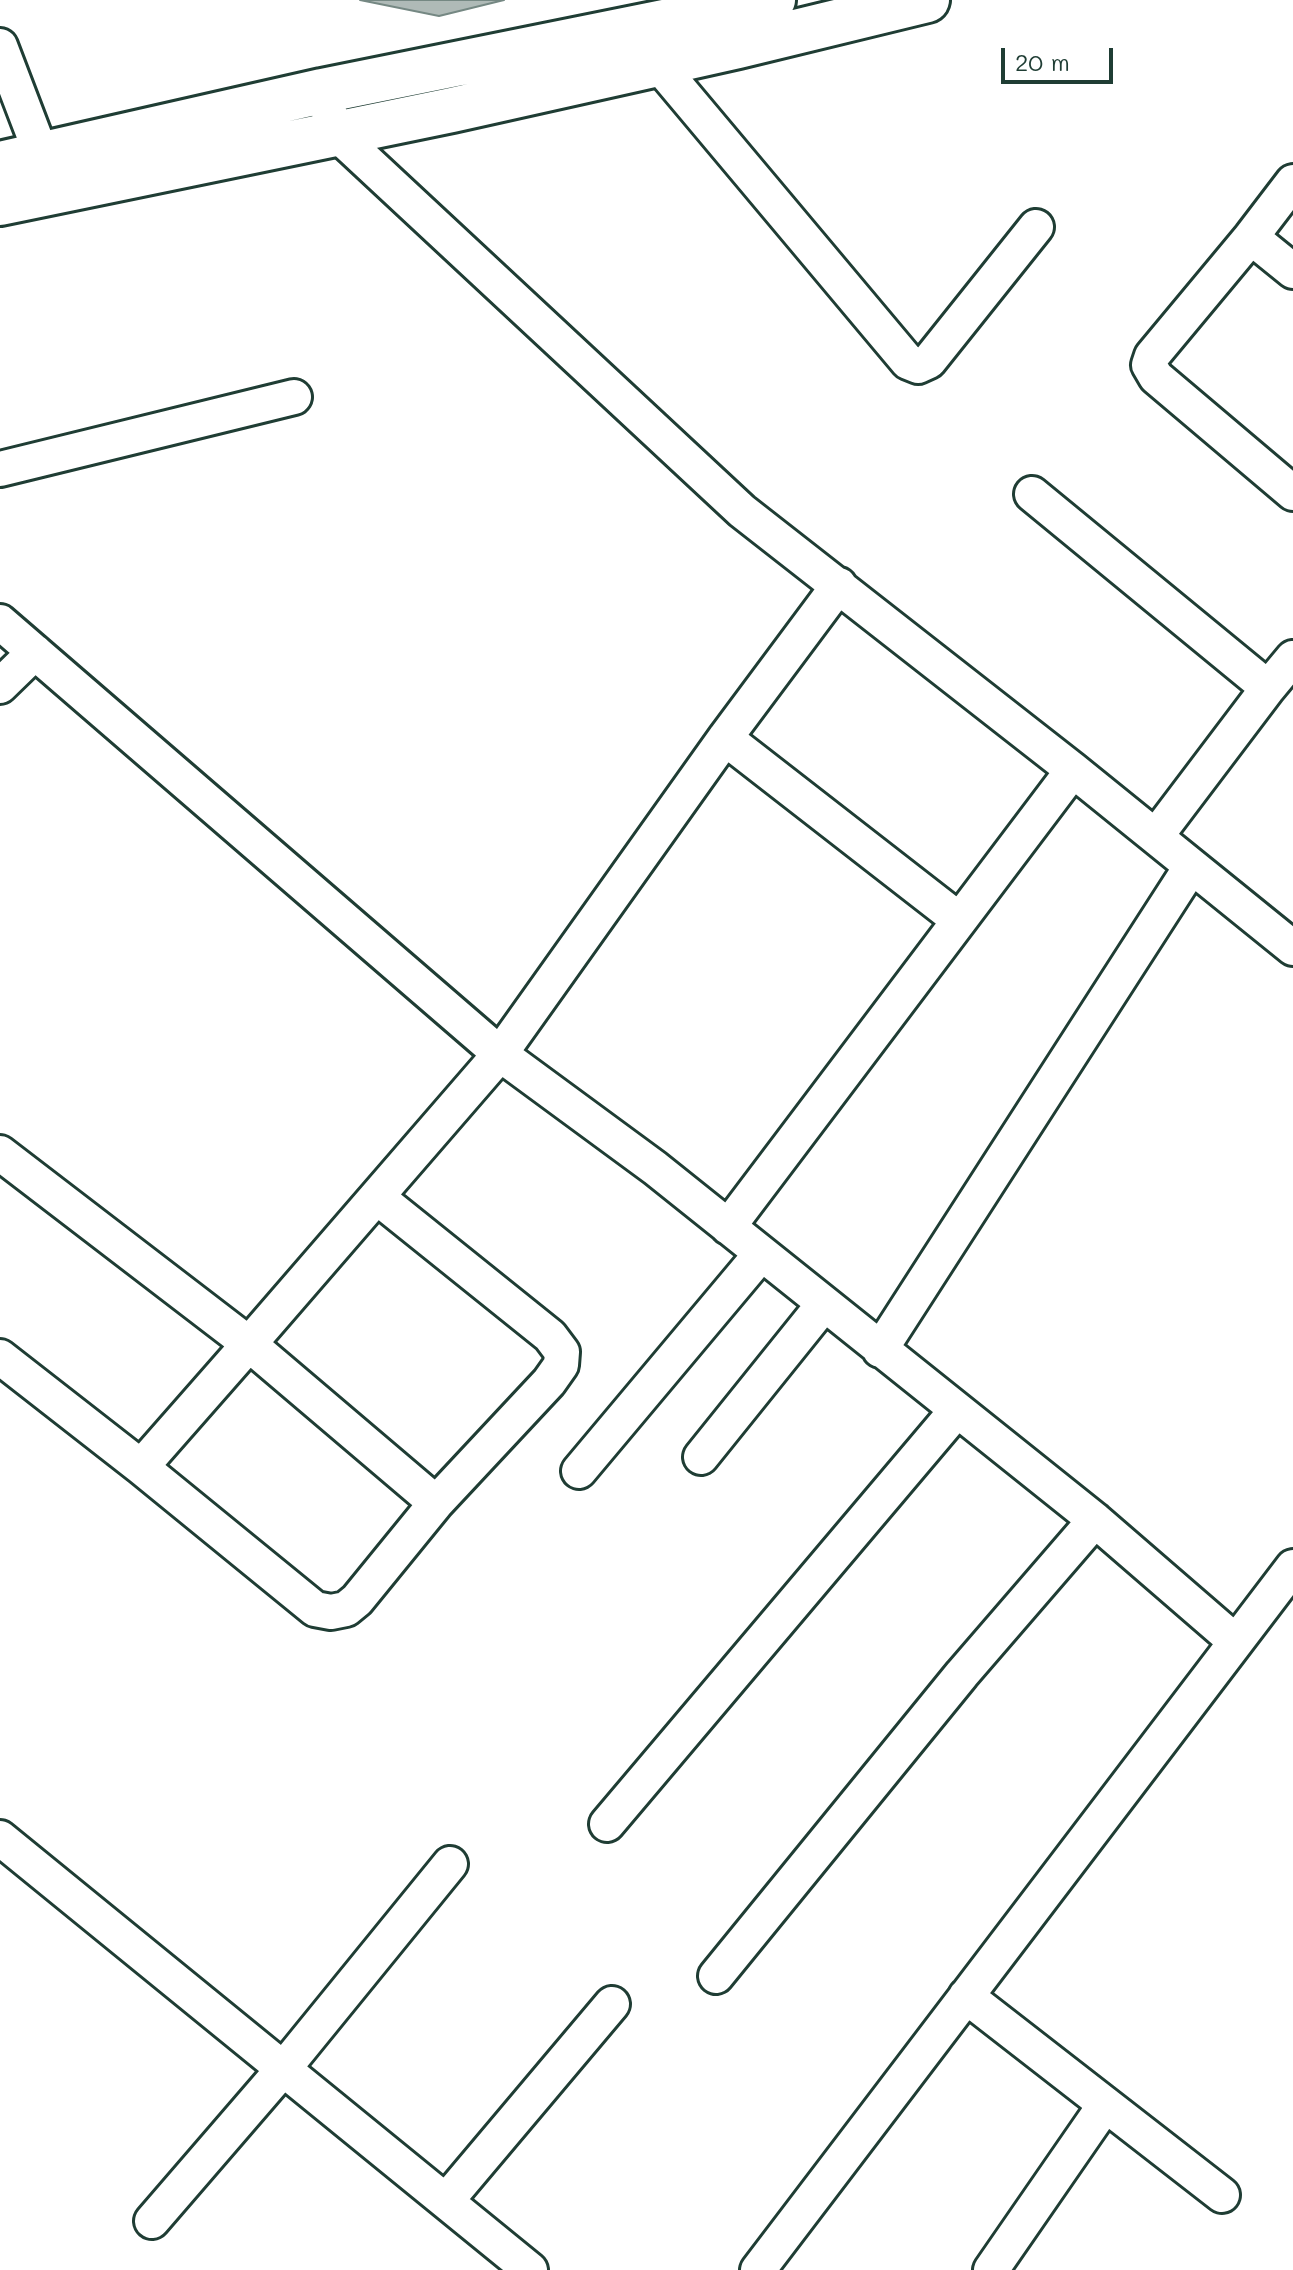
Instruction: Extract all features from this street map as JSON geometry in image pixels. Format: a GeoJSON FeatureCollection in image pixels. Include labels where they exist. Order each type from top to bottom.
{"type":"FeatureCollection","features":[{"type":"Feature","properties":{"kind":"main road"},"geometry":{"type":"LineString","coordinates":[[0,203],[49,173],[322,91],[773,0]]}},
{"type":"Feature","properties":{"kind":"main road"},"geometry":{"type":"LineString","coordinates":[[0,164],[49,173],[336,133],[658,64],[825,12],[927,0]]}},
{"type":"Feature","properties":{"kind":"street"},"geometry":{"type":"LineString","coordinates":[[0,46],[49,173]]}},
{"type":"Feature","properties":{"kind":"street"},"geometry":{"type":"LineString","coordinates":[[658,64],[908,362],[918,366],[929,361],[1036,227]]}},
{"type":"Feature","properties":{"kind":"street"},"geometry":{"type":"LineString","coordinates":[[322,91],[336,133],[742,511],[1073,770],[1293,948]]}},
{"type":"Feature","properties":{"kind":"street"},"geometry":{"type":"LineString","coordinates":[[1293,182],[1152,356],[1149,365],[1156,377],[1293,493]]}},
{"type":"Feature","properties":{"kind":"street"},"geometry":{"type":"LineString","coordinates":[[1251,237],[1293,271]]}},
{"type":"Feature","properties":{"kind":"street"},"geometry":{"type":"LineString","coordinates":[[0,469],[294,397]]}},
{"type":"Feature","properties":{"kind":"street"},"geometry":{"type":"LineString","coordinates":[[1032,494],[1268,688]]}},
{"type":"Feature","properties":{"kind":"street"},"geometry":{"type":"LineString","coordinates":[[141,1467],[500,1054],[725,738],[839,585]]}},
{"type":"Feature","properties":{"kind":"street"},"geometry":{"type":"LineString","coordinates":[[0,622],[500,1054],[655,1168],[1095,1520],[1236,1642]]}},
{"type":"Feature","properties":{"kind":"street"},"geometry":{"type":"LineString","coordinates":[[0,686],[35,652]]}},
{"type":"Feature","properties":{"kind":"street"},"geometry":{"type":"LineString","coordinates":[[1156,836],[1293,658]]}},
{"type":"Feature","properties":{"kind":"street"},"geometry":{"type":"LineString","coordinates":[[725,738],[959,920]]}},
{"type":"Feature","properties":{"kind":"street"},"geometry":{"type":"LineString","coordinates":[[728,1227],[1073,770]]}},
{"type":"Feature","properties":{"kind":"street"},"geometry":{"type":"LineString","coordinates":[[880,1350],[1191,867]]}},
{"type":"Feature","properties":{"kind":"street"},"geometry":{"type":"LineString","coordinates":[[0,1153],[249,1344],[436,1503]]}},
{"type":"Feature","properties":{"kind":"street"},"geometry":{"type":"LineString","coordinates":[[0,1357],[315,1609],[331,1612],[346,1609],[357,1600],[436,1503],[549,1382],[561,1365],[562,1352],[550,1336],[377,1197]]}},
{"type":"Feature","properties":{"kind":"street"},"geometry":{"type":"LineString","coordinates":[[579,1471],[761,1254]]}},
{"type":"Feature","properties":{"kind":"street"},"geometry":{"type":"LineString","coordinates":[[701,1457],[824,1304]]}},
{"type":"Feature","properties":{"kind":"street"},"geometry":{"type":"LineString","coordinates":[[607,1824],[957,1410]]}},
{"type":"Feature","properties":{"kind":"street"},"geometry":{"type":"LineString","coordinates":[[716,1976],[962,1674],[1095,1520]]}},
{"type":"Feature","properties":{"kind":"street"},"geometry":{"type":"LineString","coordinates":[[758,2270],[1292,1571]]}},
{"type":"Feature","properties":{"kind":"street"},"geometry":{"type":"LineString","coordinates":[[0,1838],[530,2270]]}},
{"type":"Feature","properties":{"kind":"street"},"geometry":{"type":"LineString","coordinates":[[152,2221],[284,2068],[450,1864]]}},
{"type":"Feature","properties":{"kind":"street"},"geometry":{"type":"LineString","coordinates":[[966,1996],[1222,2195]]}},
{"type":"Feature","properties":{"kind":"street"},"geometry":{"type":"LineString","coordinates":[[446,2201],[612,2004]]}},
{"type":"Feature","properties":{"kind":"street"},"geometry":{"type":"LineString","coordinates":[[991,2270],[1105,2105]]}},
{"type":"Feature","properties":{"kind":"shaded area"},"geometry":{"type":"Polygon","coordinates":[[[360,0],[504,0],[439,16],[360,0]]]}}]}
